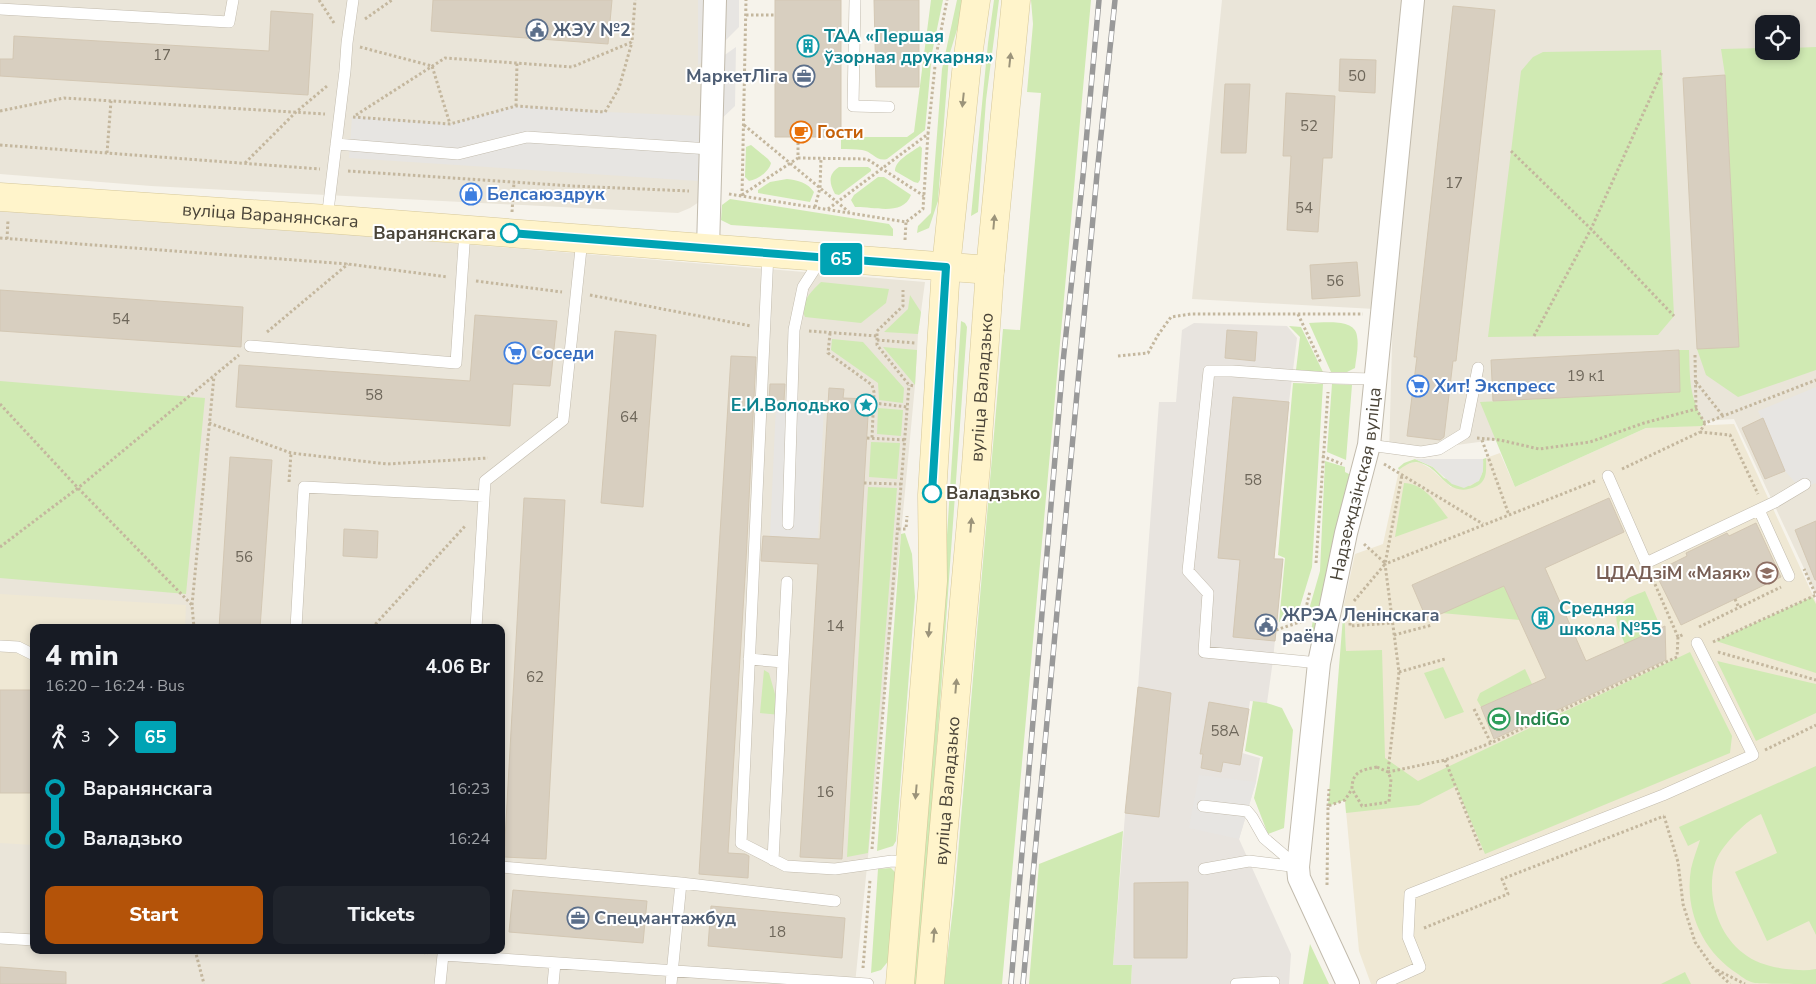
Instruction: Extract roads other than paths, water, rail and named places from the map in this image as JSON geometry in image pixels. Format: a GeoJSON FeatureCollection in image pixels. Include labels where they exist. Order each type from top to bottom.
{"type":"FeatureCollection","features":[{"type":"Feature","properties":{"kind":"main road","name":"вуліца Валадзько"},"geometry":{"type":"LineString","coordinates":[[900,984],[933,581],[932,495],[946,267],[967,63],[976,0]]}},
{"type":"Feature","properties":{"kind":"main road","name":"вуліца Валадзько"},"geometry":{"type":"LineString","coordinates":[[930,984],[976,466],[990,270],[1016,0]]}},
{"type":"Feature","properties":{"kind":"main road","name":"вуліца Варанянскага"},"geometry":{"type":"LineString","coordinates":[[0,197],[326,219],[990,270]]}},
{"type":"Feature","properties":{"kind":"street"},"geometry":{"type":"LineString","coordinates":[[708,248],[714,0]]}},
{"type":"Feature","properties":{"kind":"street","name":"Надзеждзінская вуліца"},"geometry":{"type":"LineString","coordinates":[[1348,984],[1299,878],[1298,866],[1319,663],[1346,533],[1369,444],[1413,0]]}},
{"type":"Feature","properties":{"kind":"lane"},"geometry":{"type":"LineString","coordinates":[[0,9],[229,22],[233,0]]}},
{"type":"Feature","properties":{"kind":"lane"},"geometry":{"type":"LineString","coordinates":[[326,219],[354,0]]}},
{"type":"Feature","properties":{"kind":"lane"},"geometry":{"type":"LineString","coordinates":[[856,0],[853,106],[889,106]]}},
{"type":"Feature","properties":{"kind":"lane"},"geometry":{"type":"LineString","coordinates":[[336,144],[458,154],[527,137],[710,149]]}},
{"type":"Feature","properties":{"kind":"lane"},"geometry":{"type":"LineString","coordinates":[[250,346],[456,363],[465,230]]}},
{"type":"Feature","properties":{"kind":"lane"},"geometry":{"type":"LineString","coordinates":[[476,624],[485,481],[563,420],[582,239]]}},
{"type":"Feature","properties":{"kind":"lane"},"geometry":{"type":"LineString","coordinates":[[768,253],[740,843],[786,866],[835,869],[892,860],[910,862]]}},
{"type":"Feature","properties":{"kind":"lane"},"geometry":{"type":"LineString","coordinates":[[788,524],[794,330],[803,287],[822,257]]}},
{"type":"Feature","properties":{"kind":"lane"},"geometry":{"type":"LineString","coordinates":[[1369,444],[1421,452],[1439,449],[1465,433],[1478,368]]}},
{"type":"Feature","properties":{"kind":"lane"},"geometry":{"type":"LineString","coordinates":[[1319,663],[1204,652],[1208,593],[1188,571],[1209,371],[1376,379]]}},
{"type":"Feature","properties":{"kind":"lane"},"geometry":{"type":"LineString","coordinates":[[1608,476],[1646,563],[1762,508],[1805,484]]}},
{"type":"Feature","properties":{"kind":"lane"},"geometry":{"type":"LineString","coordinates":[[296,624],[304,487],[484,501]]}},
{"type":"Feature","properties":{"kind":"lane"},"geometry":{"type":"LineString","coordinates":[[1762,508],[1789,576]]}},
{"type":"Feature","properties":{"kind":"lane"},"geometry":{"type":"LineString","coordinates":[[773,860],[787,582]]}},
{"type":"Feature","properties":{"kind":"lane"},"geometry":{"type":"LineString","coordinates":[[1382,984],[1420,967],[1408,937],[1410,894],[1663,795],[1753,755],[1700,645]]}},
{"type":"Feature","properties":{"kind":"lane"},"geometry":{"type":"LineString","coordinates":[[0,646],[18,647],[30,653]]}},
{"type":"Feature","properties":{"kind":"lane"},"geometry":{"type":"LineString","coordinates":[[749,659],[784,662]]}},
{"type":"Feature","properties":{"kind":"lane"},"geometry":{"type":"LineString","coordinates":[[1203,806],[1247,812],[1264,838],[1298,866]]}},
{"type":"Feature","properties":{"kind":"lane"},"geometry":{"type":"LineString","coordinates":[[1204,869],[1249,861],[1298,866]]}},
{"type":"Feature","properties":{"kind":"lane"},"geometry":{"type":"LineString","coordinates":[[505,868],[681,883],[835,901]]}},
{"type":"Feature","properties":{"kind":"lane"},"geometry":{"type":"LineString","coordinates":[[672,984],[681,883]]}},
{"type":"Feature","properties":{"kind":"lane"},"geometry":{"type":"LineString","coordinates":[[0,938],[30,940]]}},
{"type":"Feature","properties":{"kind":"lane"},"geometry":{"type":"LineString","coordinates":[[440,984],[443,954]]}},
{"type":"Feature","properties":{"kind":"lane"},"geometry":{"type":"LineString","coordinates":[[454,954],[672,971],[748,980],[868,984]]}},
{"type":"Feature","properties":{"kind":"lane"},"geometry":{"type":"LineString","coordinates":[[554,963],[554,984]]}},
{"type":"Feature","properties":{"kind":"lane"},"geometry":{"type":"LineString","coordinates":[[1236,984],[1274,982]]}},
{"type":"Feature","properties":{"kind":"railway"},"geometry":{"type":"LineString","coordinates":[[1011,984],[1063,362],[1099,0]]}},
{"type":"Feature","properties":{"kind":"railway"},"geometry":{"type":"LineString","coordinates":[[1023,984],[1097,174],[1115,0]]}},
{"type":"Feature","properties":{"kind":"place","name":"ЖЭУ №2"},"geometry":{"type":"Point","coordinates":[537,30]}},
{"type":"Feature","properties":{"kind":"place","name":"ТАА «Першая ўзорная друкарня»"},"geometry":{"type":"Point","coordinates":[808,46]}},
{"type":"Feature","properties":{"kind":"place","name":"МаркетЛіга"},"geometry":{"type":"Point","coordinates":[804,76]}},
{"type":"Feature","properties":{"kind":"place","name":"Гости"},"geometry":{"type":"Point","coordinates":[801,132]}},
{"type":"Feature","properties":{"kind":"place","name":"Белсаюздрук"},"geometry":{"type":"Point","coordinates":[471,194]}},
{"type":"Feature","properties":{"kind":"place","name":"Варанянскага"},"geometry":{"type":"Point","coordinates":[510,233]}},
{"type":"Feature","properties":{"kind":"place","name":"Соседи"},"geometry":{"type":"Point","coordinates":[515,353]}},
{"type":"Feature","properties":{"kind":"place","name":"Хит! Экспресс"},"geometry":{"type":"Point","coordinates":[1418,386]}},
{"type":"Feature","properties":{"kind":"place","name":"Е.И.Володько"},"geometry":{"type":"Point","coordinates":[866,405]}},
{"type":"Feature","properties":{"kind":"place","name":"Валадзько"},"geometry":{"type":"Point","coordinates":[932,493]}},
{"type":"Feature","properties":{"kind":"place","name":"ЦДАДзіМ «Маяк»"},"geometry":{"type":"Point","coordinates":[1767,573]}},
{"type":"Feature","properties":{"kind":"place","name":"Средняя школа №55"},"geometry":{"type":"Point","coordinates":[1543,618]}},
{"type":"Feature","properties":{"kind":"place","name":"ЖРЭА Ленінскага раёна"},"geometry":{"type":"Point","coordinates":[1266,625]}},
{"type":"Feature","properties":{"kind":"place","name":"IndiGo"},"geometry":{"type":"Point","coordinates":[1499,719]}},
{"type":"Feature","properties":{"kind":"place","name":"Спецмантажбуд"},"geometry":{"type":"Point","coordinates":[578,918]}}]}
